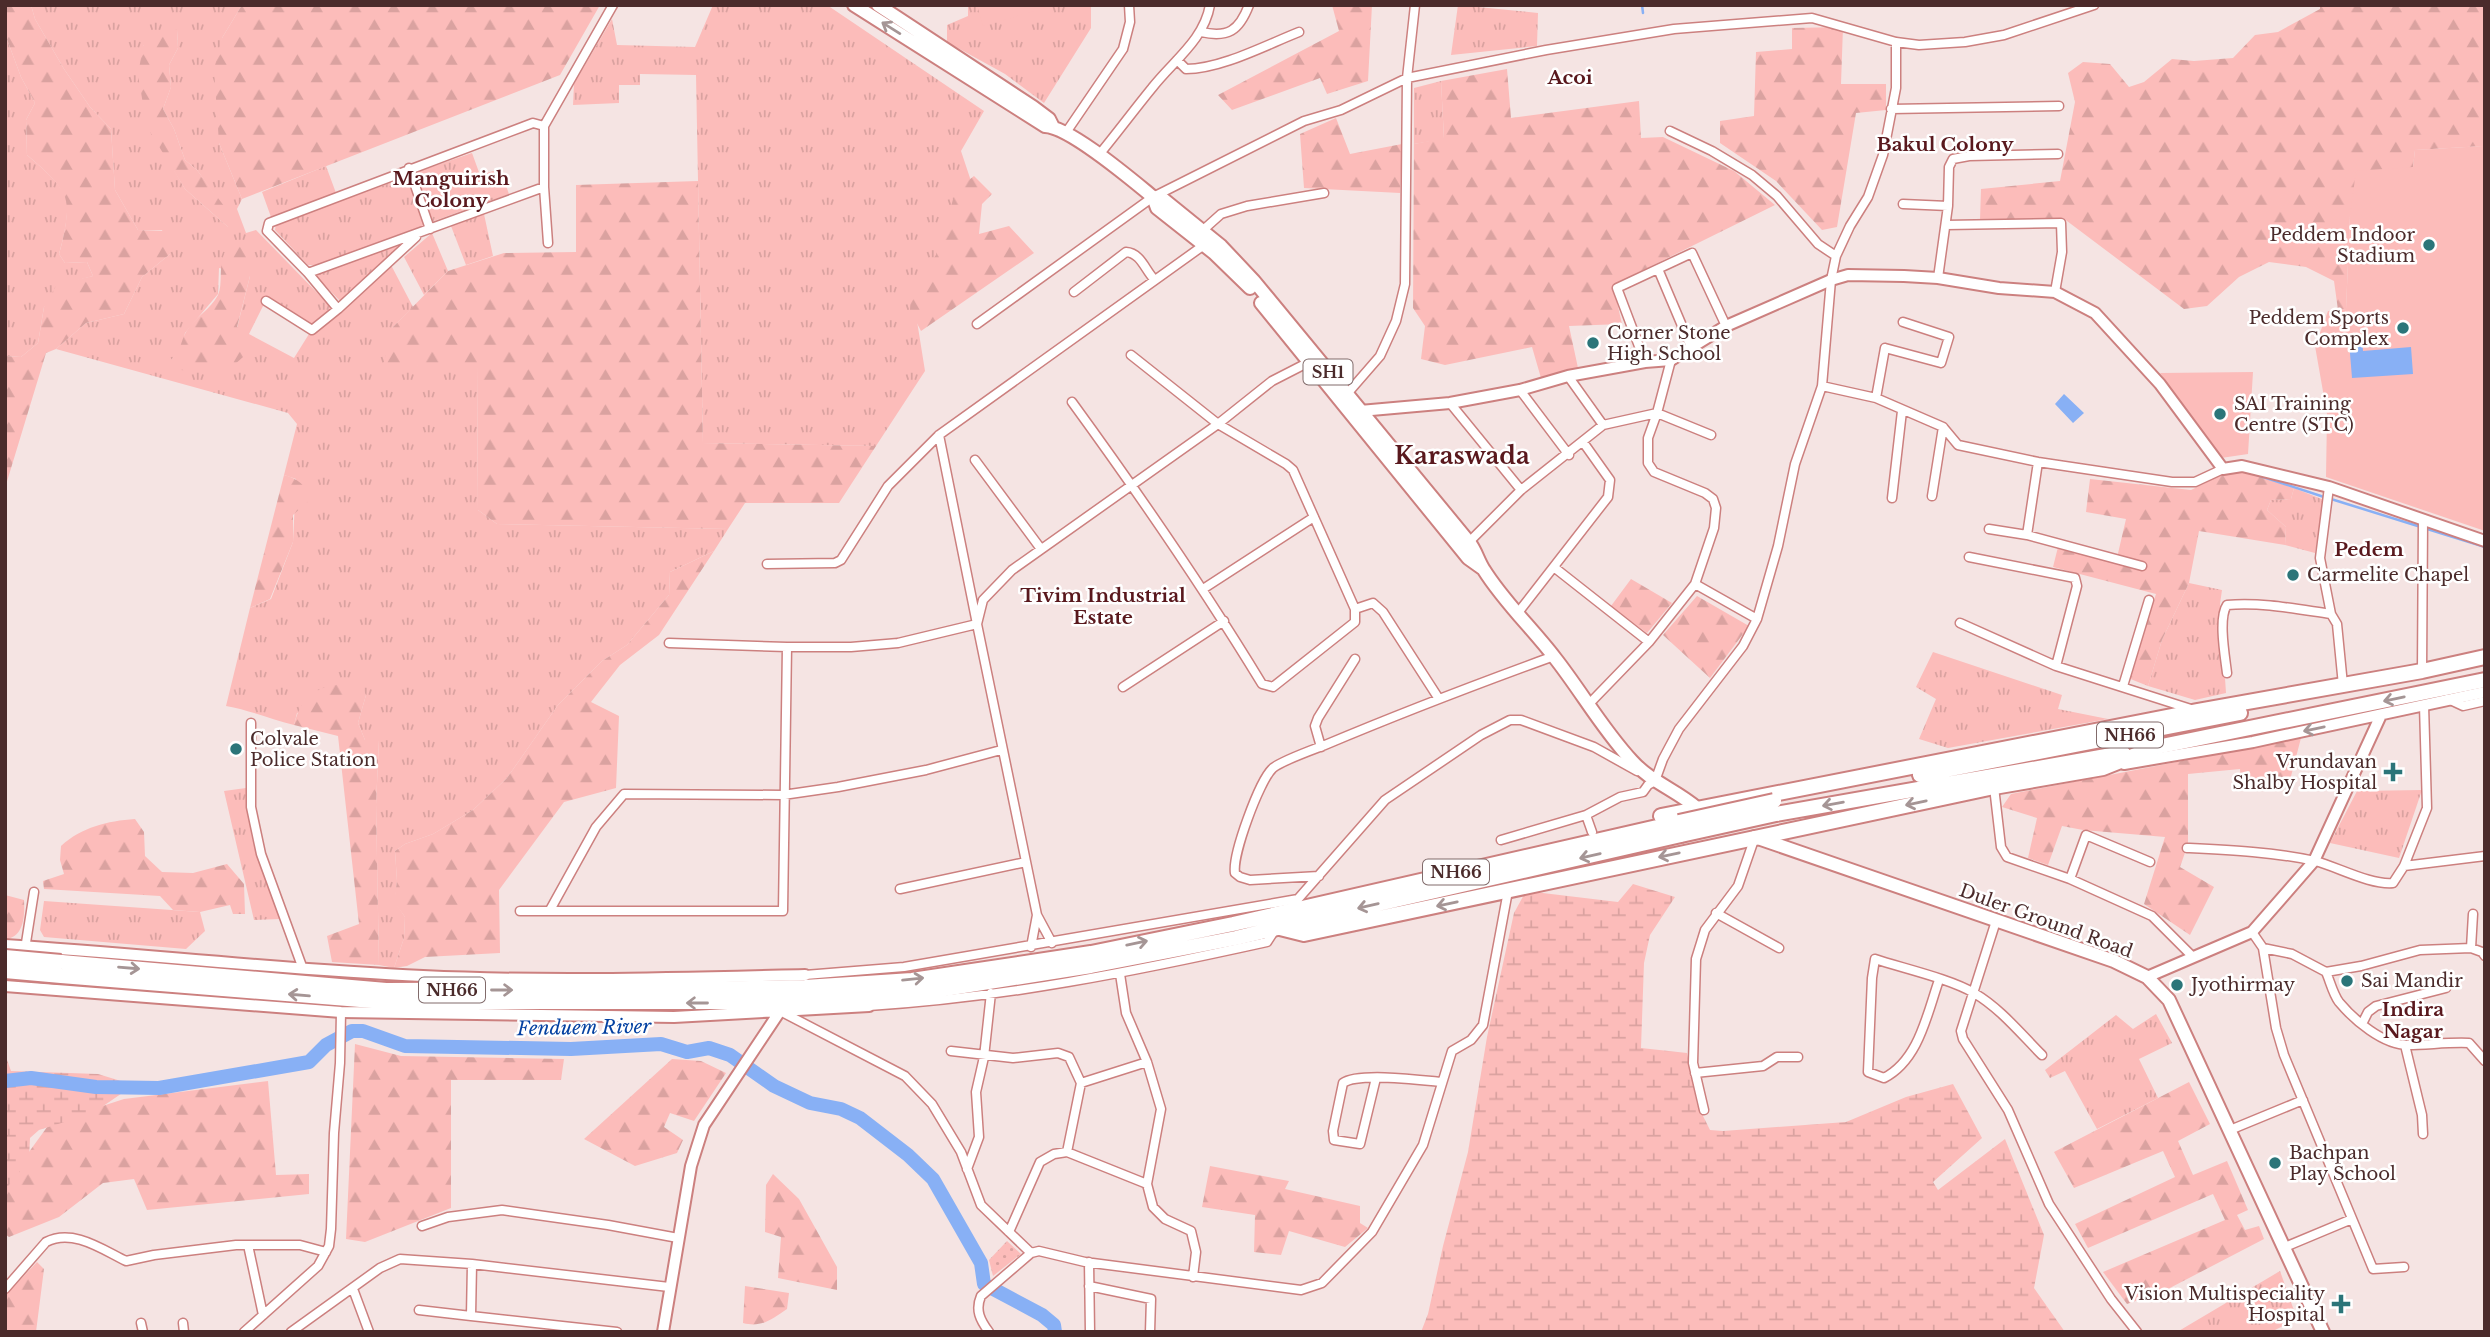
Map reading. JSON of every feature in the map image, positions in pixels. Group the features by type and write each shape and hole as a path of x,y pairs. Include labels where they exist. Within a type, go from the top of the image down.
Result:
{"highway":[{"path":"2153,748 2103,768 1994,786 1304,934 1272,921 1298,899 1697,808 2485,657"},
{"name":"NH66","path":"5,971 61,969 386,990 912,979 1091,953 1272,921 1775,808 2485,664"},
{"name":"NH66","path":"1775,808 2153,748 2485,680"},
{"path":"1747,798 1755,836"},
{"path":"1697,808 1704,848"},
{"name":"NH66","path":"5,957 61,969 385,1002 868,1001 1091,966 1236,938 1272,921"}],"main road":[{"name":"SH1","path":"854,5 1045,126 1059,130"},
{"name":"SH1","path":"877,5 1049,118 1059,130 1153,197 1163,199 1203,238 1221,246 1254,281 1312,360 1356,413 1469,542 1477,552 1482,568"},
{"name":"SH1","path":"1312,360 1347,394 1356,413 1468,558 1482,568 1554,656 1632,761 1655,782 1682,796 1697,808"},
{"name":"Duler Ground Road","path":"1755,836 2114,961 2147,977 2169,1000 2323,1332"}],"street":[{"path":"548,243 544,126 613,5"},
{"path":"1059,130 1123,49 1130,22 1129,5"},
{"path":"1098,156 1153,86 1201,32 1208,18 1210,5"},
{"path":"1201,32 1219,34 1232,31 1244,19 1249,5"},
{"path":"1347,394 1380,356 1396,321 1405,284 1408,78 1415,5"},
{"path":"977,324 1153,197 1304,121 1341,110 1408,78 1546,50 1674,29 1812,18 1896,42 1931,45 2004,35 2094,5"},
{"path":"1177,60 1186,69 1195,69 1299,32"},
{"path":"1501,840 1586,815 1620,797 1643,792 1648,785 1655,782 1679,729 1743,646 1757,620 1778,546 1795,464 1822,386 1831,280 1836,256 1868,197 1883,155 1896,88 1896,42"},
{"path":"1891,109 2059,106"},
{"path":"338,309 267,231 269,223 533,123 544,126"},
{"path":"1670,131 1712,151 1752,175 1777,195 1818,244 1836,256"},
{"path":"1938,278 1948,206 1948,167 1953,159 2058,153"},
{"path":"409,168 425,231"},
{"path":"308,273 544,187"},
{"path":"767,564 835,563 841,560 888,486 939,435 1154,279 1203,238 1221,214 1247,206 1324,193"},
{"path":"1903,204 1948,206"},
{"path":"1946,225 2061,223 2062,252 2055,292"},
{"path":"266,301 312,330 425,231"},
{"path":"1074,292 1126,252 1138,257 1154,279"},
{"path":"1645,362 1616,288 1692,253 1726,326"},
{"path":"1658,269 1691,347"},
{"path":"1356,413 1450,402 1520,390 1568,376 1671,360 1726,326 1848,275 1938,278 1999,288 2055,292 2095,313 2160,384 2223,469"},
{"path":"1875,398 1885,348 1941,363 1950,337 1903,322"},
{"path":"1072,402 1203,589 1262,684 1273,687 1355,622 1355,609 1293,470 1218,424 1131,355"},
{"path":"977,624 983,600 1012,570 1218,424 1272,381 1312,360"},
{"path":"1590,704 1649,642 1695,584 1714,528 1716,508 1713,499 1705,493 1654,472 1648,463 1648,438 1671,360"},
{"path":"1568,376 1603,425"},
{"path":"1822,386 1875,398 1943,427 1958,445 2038,462 2172,482 2195,482 2223,469 2242,466 2329,487 2485,541"},
{"path":"1520,390 1569,455"},
{"path":"1450,402 1521,491"},
{"path":"1892,498 1902,411"},
{"path":"1469,542 1521,491 1603,425 1657,412 1711,435"},
{"path":"1932,496 1943,427"},
{"path":"939,435 1001,750 1037,915 1052,943"},
{"path":"1517,614 1608,497 1610,480 1583,442"},
{"path":"975,460 1041,550"},
{"path":"2027,535 2038,462"},
{"path":"2329,487 2320,558 2331,614 2337,624 2343,685"},
{"path":"1203,589 1314,517"},
{"path":"2422,671 2423,519"},
{"path":"1989,529 2027,535 2141,566"},
{"path":"1969,557 2075,578 2077,586 2056,666"},
{"path":"1555,568 1649,642"},
{"path":"1695,584 1757,620"},
{"path":"2123,686 2149,600"},
{"path":"1355,609 1373,603 1383,612 1440,699"},
{"path":"2227,673 2222,618 2227,605 2286,607 2331,614"},
{"path":"1123,687 1224,621"},
{"path":"1960,622 2056,666 2197,711"},
{"path":"669,643 787,647 898,643 977,624"},
{"path":"520,911 783,911 787,647"},
{"path":"1318,876 1250,880 1236,873 1234,866 1241,837 1255,800 1272,768 1440,699 1554,656"},
{"path":"1321,747 1315,726 1318,718 1355,659"},
{"path":"2103,768 2253,742 2485,692"},
{"path":"2448,699 2463,706 2485,701"},
{"path":"2187,848 2230,850 2314,861 2388,884 2396,880 2427,808 2424,705"},
{"path":"2147,977 2252,932 2314,861 2381,715"},
{"path":"5,945 425,976 805,981 1031,947 1298,899 1385,800 1480,735 1510,720 1521,720 1594,747 1655,782"},
{"path":"251,723 251,807 261,854 303,969"},
{"path":"550,910 596,827 624,794 783,795 913,772 1001,750"},
{"path":"1994,786 2001,847 2007,857 2070,879 2152,916 2193,957"},
{"path":"1586,815 1592,832"},
{"path":"2070,879 2086,835 2150,862"},
{"path":"1704,1110 1693,1063 1696,959 1705,930 1738,886 1755,836"},
{"path":"2404,866 2485,856"},
{"path":"900,889 1026,862"},
{"path":"989,1332 981,1321 977,1305 981,1296 1031,1253 1039,1251 1089,1262 1301,1290 1322,1283 1372,1232 1423,1145 1452,1051 1471,1040 1482,1025 1508,891"},
{"path":"21,987 34,892"},
{"path":"1716,913 1779,948"},
{"path":"2472,948 2473,914"},
{"path":"1031,947 1037,915"},
{"path":"5,986 341,1018 674,1017 780,1011 868,1001 912,1003 1120,974 1267,942 1272,921"},
{"path":"1996,921 1961,1031 1963,1039 2008,1110 2054,1212 2111,1299 2137,1332"},
{"path":"2252,932 2263,948 2276,1028 2284,1055 2373,1269 2404,1267"},
{"path":"2263,948 2292,954 2326,972 2361,966 2420,950 2472,948 2483,952 2485,956"},
{"path":"1939,979 1917,1044 1897,1072 1884,1078 1868,1072 1875,959 1939,979 1973,992 2009,1021 2042,1055"},
{"path":"2326,972 2338,1000 2362,1024 2388,1040 2405,1045 2469,1042 2485,1061"},
{"path":"1120,974 1126,1013 1147,1062 1161,1109 1147,1184 1153,1207 1165,1219 1191,1231 1196,1252 1193,1277"},
{"path":"2362,1024 2368,1012 2376,1006 2446,988"},
{"path":"967,1169 979,1137 976,1092 984,1057 991,993"},
{"path":"663,1332 691,1166 704,1125 780,1011"},
{"path":"780,1011 905,1076 932,1104 961,1152 981,1205 1031,1253"},
{"path":"244,1332 318,1266 326,1252 331,1229 341,1018"},
{"path":"2405,1045 2422,1115 2423,1134"},
{"path":"951,1051 984,1057 1013,1058 1058,1053 1069,1057 1081,1083 1067,1153"},
{"path":"1695,1073 1763,1066 1777,1057 1798,1057"},
{"path":"1081,1083 1147,1062"},
{"path":"1376,1078 1360,1144 1334,1140 1333,1131 1343,1083 1348,1079 1376,1078 1401,1078 1441,1082"},
{"path":"2230,1130 2303,1100"},
{"path":"1009,1233 1040,1162 1054,1154 1067,1153 1147,1184"},
{"path":"422,1226 448,1217 502,1210 678,1238"},
{"path":"2285,1247 2352,1219"},
{"path":"5,1289 46,1241 52,1239 82,1239 126,1261 154,1255 248,1245 300,1245 326,1252"},
{"path":"248,1245 263,1315"},
{"path":"293,1331 380,1268 400,1259 472,1264 669,1287"},
{"path":"1089,1262 1090,1332"},
{"path":"471,1316 472,1264"},
{"path":"1089,1286 1151,1299 1150,1332"},
{"path":"353,1289 369,1332"},
{"path":"419,1310 617,1332"}],"green space":[{"path":"5,5 31,5 35,19 64,69 90,107 111,129 115,190 138,230 169,231 170,254 142,277 124,314 86,323 56,349 46,353 5,488 5,356 21,357 38,343 44,307 57,284 93,276 87,262 65,263 59,254 66,224 66,200 52,178 27,155 26,120 35,103 21,77 5,34"},
{"path":"31,5 242,5 222,38 219,143 242,199 237,209 246,233 256,230 332,308 310,325 267,298 249,334 294,358 309,334 321,329 391,265 413,307 392,328 418,366 477,365 478,510 497,524 728,529 714,551 670,572 669,595 627,645 602,661 558,705 507,778 473,810 433,834 405,844 395,851 395,902 405,917 404,938 394,968 379,965 376,804 379,741 365,740 358,723 366,695 297,713 294,725 226,706 250,608 271,599 293,542 296,479 284,475 297,424 288,413 56,349 86,323 124,314 142,277 170,254 162,230 138,230 115,190 111,129 90,107 35,19","holes":["177,30 178,48 169,65 171,87 163,109 174,129 185,160 197,170 222,205 228,227 185,189 174,170 143,46","219,268 250,276 237,328 171,360 181,351 185,333 218,294"]},
{"path":"242,5 600,5 560,75 242,199 219,143 214,69 222,38"},
{"path":"713,5 827,5 984,111 961,151 975,193 913,296 925,371 876,446 703,443 696,75 640,74 640,85 619,85 619,103 573,105 574,84 612,19 617,45 695,47"},
{"path":"968,5 1091,5 1091,28 1044,103 1005,74 947,42 947,25 968,16"},
{"path":"977,5 1044,5 1045,8 983,26"},
{"path":"1332,5 1372,5 1368,81 1327,94 1320,78 1232,110 1218,95 1339,31"},
{"path":"1458,5 1538,13 1537,46 1451,55"},
{"path":"2320,5 2485,5 2484,146 2415,150 2413,167 2350,216 2346,309 2338,310 2334,281 2306,267 2269,262 2239,277 2207,306 2184,309 2063,218 1980,220 1981,189 2060,181 2075,102 2068,73 2083,62 2110,64 2129,87 2144,82 2172,59 2194,61 2233,58 2255,35 2278,32 2320,9"},
{"path":"164,27 177,30 178,48 169,65 171,87 163,109 174,129 185,160 197,170 233,218 228,227 185,189 147,127 138,75 143,46"},
{"path":"1843,27 1841,84 1886,84 1886,110 1856,113 1837,227 1822,230 1776,181 1720,143 1720,121 1754,116 1756,52 1792,49 1792,28"},
{"path":"5,34 21,77 35,103 26,120 27,155 52,178 67,200 66,224 59,254 65,263 87,262 93,276 78,280 44,307 38,343 21,357 5,356"},
{"path":"1507,69 1511,118 1639,101 1641,138 1663,137 1734,171 1775,205 1613,285 1622,324 1569,326 1578,368 1541,378 1532,347 1445,365 1421,359 1425,326 1413,308 1414,144 1444,138 1441,81"},
{"path":"1441,81 1444,139 1414,144 1414,88"},
{"path":"1336,118 1350,154 1402,144 1400,193 1304,188 1300,134"},
{"name":"Peddem Sports Complex","path":"2485,140 2485,531 2326,477 2327,414 2315,346 2328,311 2346,309 2350,216 2356,171 2413,167 2415,150 2483,146"},
{"path":"472,153 480,175 500,169 509,194 431,222 414,173"},
{"path":"326,166 336,193 271,217 262,192"},
{"path":"974,176 992,194 982,204 979,234 1009,226 1034,253 921,331 910,310 911,291 936,255 956,190"},
{"path":"407,177 425,225 316,265 308,265 275,230 276,224"},
{"path":"698,181 703,443 876,446 839,503 745,503 728,529 497,524 478,510 477,366 384,363 392,328 448,271 504,253 576,252 576,185"},
{"path":"484,214 493,256 466,265 451,226"},
{"path":"432,233 448,271 424,295 404,257"},
{"path":"237,241 248,247 250,276 237,327 248,334 251,350 234,365 190,371 172,369 171,360 186,332 218,295 222,259 230,246"},
{"path":"404,242 340,301 314,274"},
{"name":"SAI Training Centre (STC)","path":"2253,372 2248,454 2221,458 2160,373"},
{"path":"2245,472 2294,488 2291,499 2271,500 2267,510 2286,527 2285,545 2199,531 2189,583 2162,640 2148,686 2128,678 2156,594 2053,567 2058,547 2116,562 2126,519 2086,512 2090,479 2191,490 2222,475"},
{"path":"284,475 301,483 311,499 293,515 293,542 270,599 250,608"},
{"path":"2294,488 2324,500 2315,553 2285,545 2286,527 2267,510 2271,500 2291,499"},
{"path":"714,551 659,635 620,665 591,702 619,716 616,788 564,802 499,890 500,953 425,957 407,966 394,968 404,938 405,917 394,902 397,881 395,851 405,844 433,834 473,810 507,778 558,705 602,661 627,645 669,595 670,572"},
{"path":"1631,579 1672,603 1647,633 1611,606"},
{"path":"2189,583 2222,590 2220,604 2226,693 2195,700 2148,686 2162,640"},
{"path":"1697,596 1749,626 1710,678 1663,635"},
{"path":"1933,652 2062,695 2058,709 2108,719 1948,748 1919,739 1936,699 1916,687"},
{"path":"360,683 366,695 358,723 365,740 379,740 376,804 379,965 332,962 327,936 359,924 338,736 294,725 303,703 318,690"},
{"path":"2301,738 2289,784 2241,781 2240,769 2188,774 2188,844 2180,867 2214,887 2190,935 2144,904 2165,837 2062,826 2048,865 2028,858 2037,818 2002,807 2011,794"},
{"path":"246,788 252,838 280,919 254,920 224,791"},
{"path":"2422,790 2399,858 2330,843 2357,791"},
{"path":"135,819 144,832 145,856 162,872 193,873 227,864 244,884 245,914 233,914 230,905 200,912 173,910 160,896 44,889 43,881 64,874 60,860 61,846 69,839 95,826"},
{"path":"1633,884 1675,897 1650,935 1644,963 1641,1048 1687,1053 1697,1104 1710,1130 1846,1122 1906,1097 1953,1084 1982,1138 1933,1182 1938,1190 2005,1139 2044,1235 2034,1288 2065,1332 1421,1332 1428,1314 1468,1152 1487,1037 1514,913 1526,891 1618,902"},
{"path":"5,895 24,900 24,906 20,930 11,938 5,939"},
{"path":"44,901 200,912 205,931 186,949 44,937 40,930"},
{"path":"2156,1014 2172,1043 2139,1059 2158,1098 2097,1129 2065,1071 2050,1078 2045,1070 2116,1015 2133,1029"},
{"path":"355,1044 401,1056 564,1059 561,1080 451,1080 451,1208 365,1242 346,1239"},
{"path":"5,1054 11,1071 98,1074 134,1085 93,1113 39,1130 30,1138 29,1160 5,1190"},
{"path":"672,1059 701,1061 726,1073 694,1121 670,1113 664,1127 683,1140 677,1153 635,1166 584,1139"},
{"path":"268,1081 276,1175 309,1174 309,1194 147,1210 134,1179 103,1183 59,1217 9,1237 5,1234 5,1185 50,1123 124,1099"},
{"path":"2189,1082 2210,1124 2178,1141 2193,1175 2227,1161 2248,1210 2237,1215 2245,1230 2259,1226 2264,1239 2166,1290 2127,1304 2103,1272 2225,1220 2213,1194 2088,1248 2075,1224 2175,1177 2163,1151 2074,1188 2054,1152"},
{"path":"1210,1166 1289,1181 1285,1189 1360,1206 1360,1223 1368,1228 1345,1247 1289,1231 1281,1255 1254,1252 1255,1215 1202,1207"},
{"path":"773,1174 799,1199 837,1267 837,1290 778,1278 781,1237 765,1232 766,1185"},
{"path":"1007,1241 1021,1254 993,1276 989,1260"},
{"path":"37,1262 44,1269 36,1332 5,1332 5,1296"},
{"path":"2280,1271 2297,1319 2271,1332 2177,1332"},
{"path":"745,1286 789,1293 787,1309 761,1323 743,1323"}],"water":[{"path":"2362,340 2363,351 2411,347 2413,374 2352,378 2349,341"},
{"path":"2064,394 2084,413 2073,423 2055,404"}],"waterway":[{"path":"1642,5 1643,13"},
{"path":"2257,475 2324,497"},
{"path":"2331,499 2485,547"},
{"name":"Fenduem River","path":"5,1081 31,1078 96,1087 159,1088 309,1062 326,1045 352,1031 363,1031 405,1046 571,1049 661,1044 687,1052 709,1048 730,1055 774,1086 810,1103 841,1109 860,1118 908,1155 933,1179 981,1263 984,1284 1042,1315 1054,1325 1055,1332"}],"place":[{"name":"Peddem Indoor Stadium","path":"2429,245"},
{"name":"Peddem Sports Complex","path":"2403,328"},
{"name":"Corner Stone High School","path":"1593,343"},
{"name":"SAI Training Centre (STC)","path":"2220,414"},
{"name":"Carmelite Chapel","path":"2293,575"},
{"name":"Colvale Police Station","path":"236,749"},
{"name":"Vrundavan Shalby Hospital","path":"2393,772"},
{"name":"Sai Mandir","path":"2347,981"},
{"name":"Jyothirmay","path":"2177,985"},
{"name":"Bachpan Play School","path":"2275,1163"},
{"name":"Vision Multispeciality Hospital","path":"2341,1304"}],"district":[{"name":"Acoi","path":"1570,77"},
{"name":"Bakul Colony","path":"1945,144"},
{"name":"Manguirish Colony","path":"451,189"},
{"name":"Karaswada","path":"1462,456"},
{"name":"Pedem","path":"2369,549"},
{"name":"Tivim Industrial Estate","path":"1103,606"},
{"name":"Indira Nagar","path":"2413,1020"}]}
